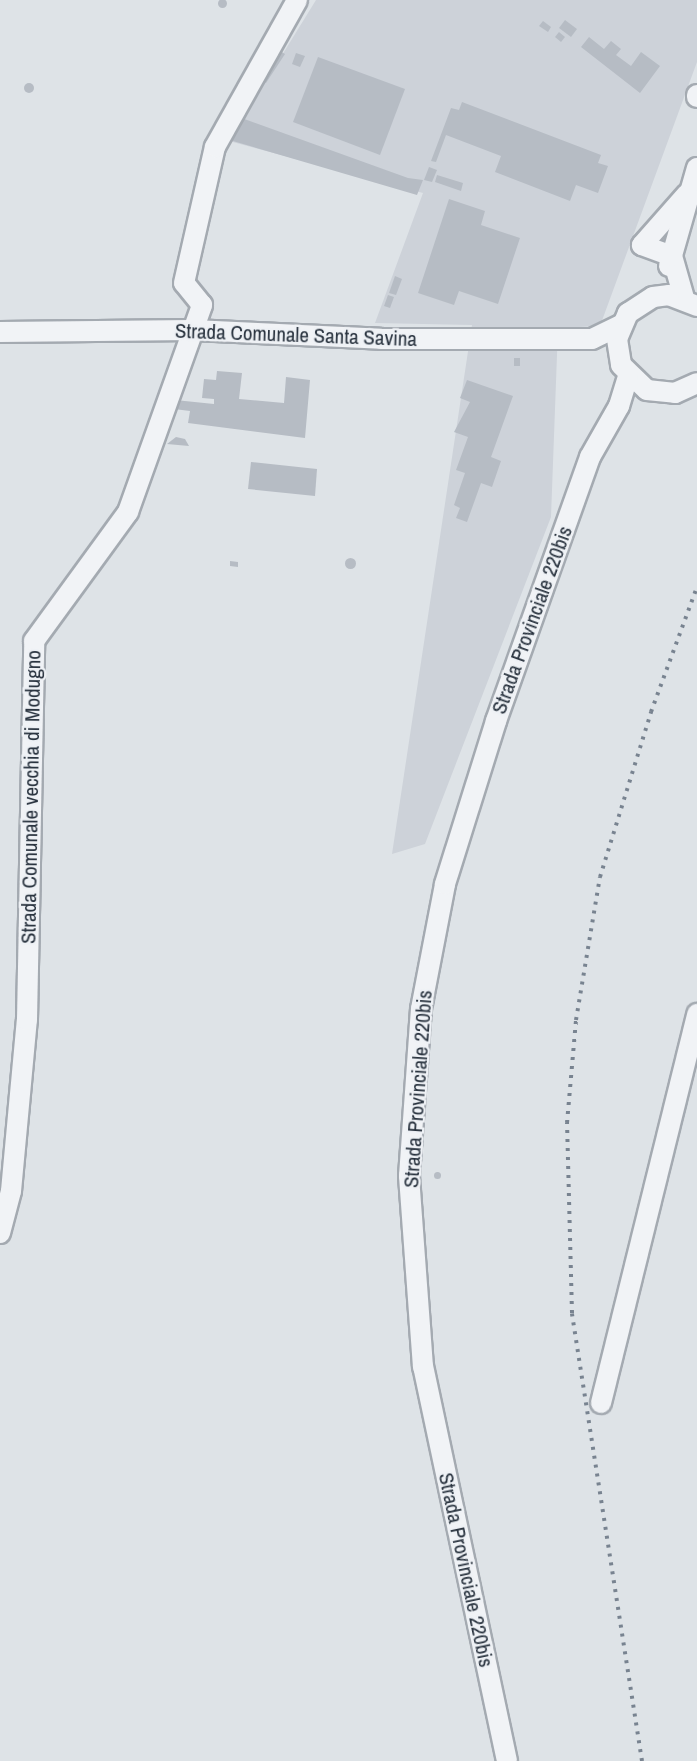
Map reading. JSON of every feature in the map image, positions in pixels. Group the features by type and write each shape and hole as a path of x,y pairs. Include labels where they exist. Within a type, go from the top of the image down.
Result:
{"street":[{"name":"Strada Comunale vecchia di Modugno","path":"0,1233 11,1191 27,1020 34,641 128,512 202,305 184,283 215,147 297,0"},
{"path":"697,168 674,235 672,256 653,297 634,308 621,325 617,352 628,376 647,390 675,393 697,383"},
{"path":"653,297 690,302 672,256 642,245 687,194"},
{"path":"648,236 674,235"},
{"name":"Strada Comunale Santa Savina","path":"0,332 193,330 381,339 592,339 621,325"},
{"name":"Strada Comunale Santa Savina","path":"592,339 617,352"},
{"name":"Strada Provinciale 220bis","path":"507,1761 423,1367 409,1176 421,1009 445,884 496,721 590,457 619,406 628,376"},
{"path":"619,406 647,390"},
{"path":"601,1403 697,1014"}],"shaded area":[{"path":"316,0 697,0 697,62 600,326 558,328 551,517 425,844 392,854 472,325 375,323 423,193 229,141"}],"building":[{"path":"222,-1 226,3 222,7 218,3"},
{"path":"565,20 577,29 571,37 559,28"},
{"path":"543,21 551,27 548,32 539,26"},
{"path":"559,32 565,37 561,42 555,37"},
{"path":"589,37 604,49 611,41 621,49 616,55 631,66 641,52 660,66 640,93 581,47"},
{"path":"275,48 285,54 266,83 257,77"},
{"path":"296,53 305,56 300,67 292,64"},
{"path":"318,57 405,89 380,155 293,122"},
{"path":"29,83 33,84 33,92 29,93 25,92 24,88 25,84"},
{"path":"462,102 601,155 598,163 608,166 598,193 576,185 570,201 495,172 501,156 446,135 436,162 431,161 451,108 459,110"},
{"path":"236,116 408,178 423,180 417,195 226,139"},
{"path":"429,167 437,170 432,182 424,180"},
{"path":"437,175 463,183 461,191 435,182"},
{"path":"449,199 485,211 481,225 520,238 498,304 459,291 454,305 418,293"},
{"path":"395,276 402,279 396,295 389,293"},
{"path":"388,295 394,297 390,308 384,306"},
{"path":"514,358 520,358 520,366 514,366"},
{"path":"217,371 242,373 239,399 284,403 286,377 310,380 305,438 188,423 190,411 174,409 175,400 214,404 214,399 202,398 204,379 216,380"},
{"path":"467,380 513,396 491,457 501,461 492,487 481,483 467,522 456,518 460,508 454,505 465,473 456,470 468,437 454,432 470,402 460,398"},
{"path":"176,437 185,439 189,446 167,444"},
{"path":"251,462 317,469 315,496 248,489"},
{"path":"350,557 356,563 350,569 344,563"},
{"path":"230,561 238,562 238,567 230,566"},
{"path":"437,1171 441,1175 437,1179 433,1175"}],"railway":[{"path":"642,1761 572,1313 567,1123 576,1020 600,877 651,712 697,587"}]}
